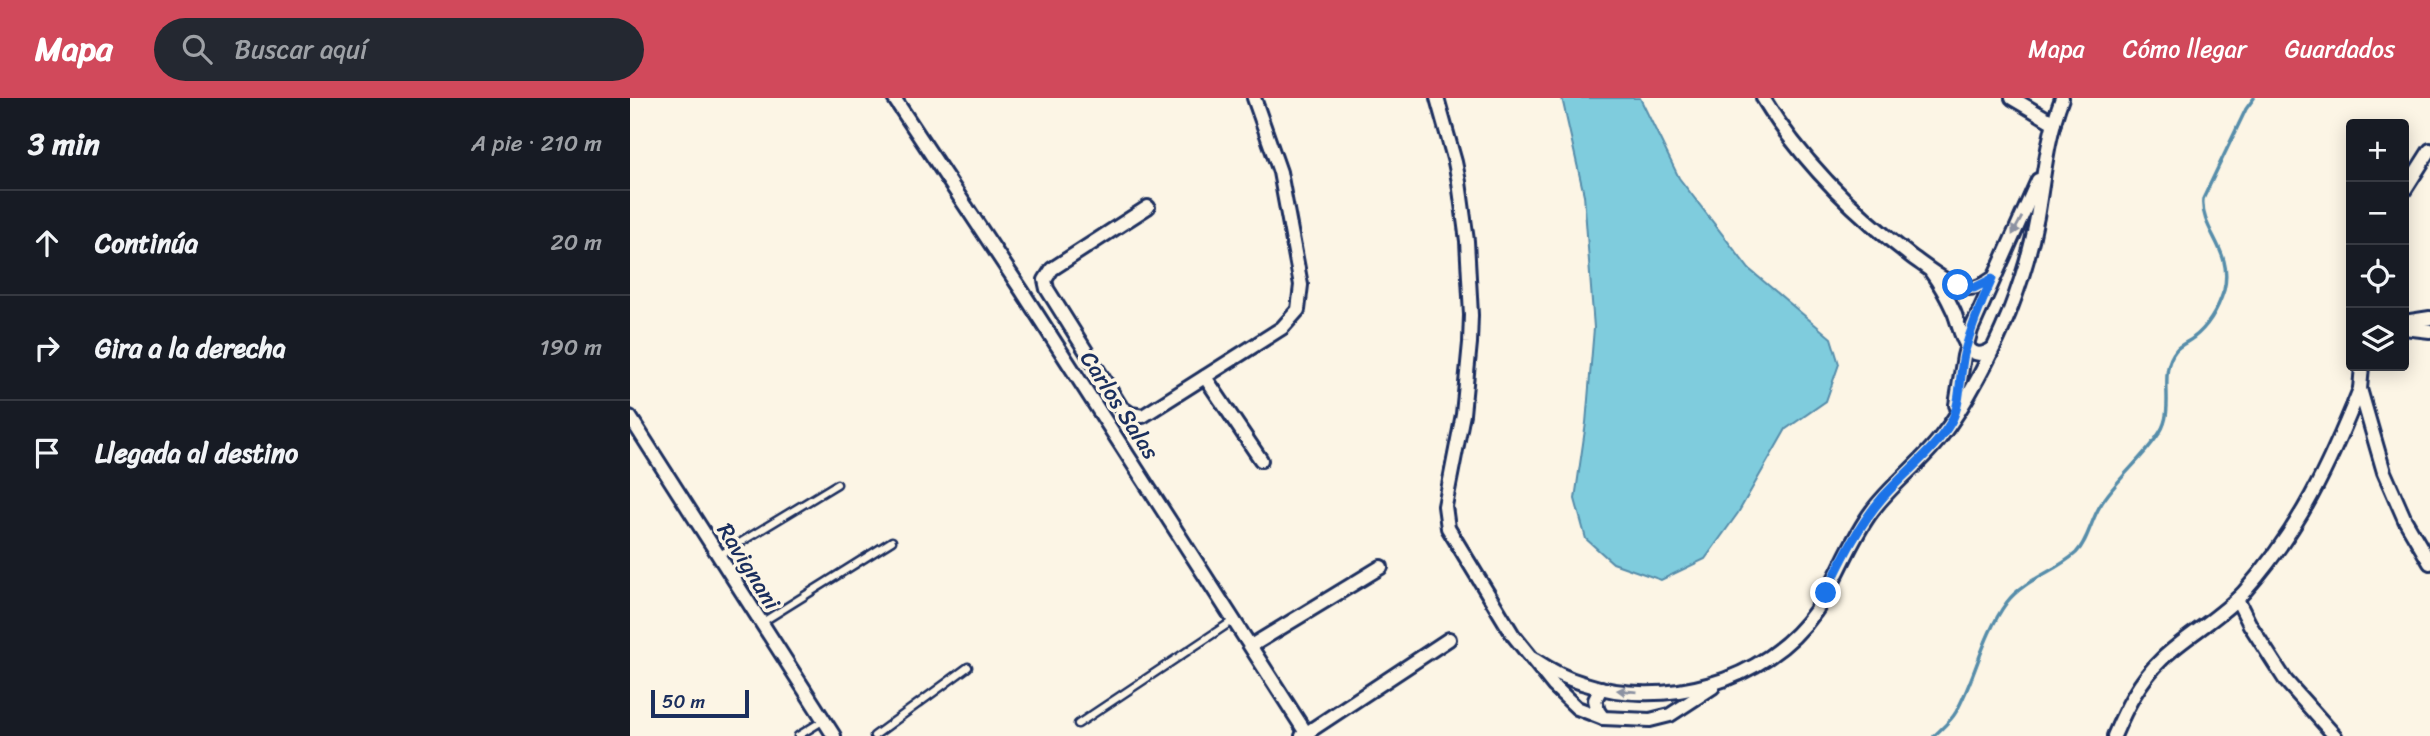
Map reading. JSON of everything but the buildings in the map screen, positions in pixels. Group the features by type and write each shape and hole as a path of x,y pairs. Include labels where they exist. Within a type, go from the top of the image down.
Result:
{"street":[{"name":"Carlos Salas","path":"894,98 1022,291 1306,735"},
{"path":"1148,207 1052,269 1045,280 1047,289 1121,407 1130,414 1143,416 1282,328 1298,310 1301,285 1280,172 1254,98"},
{"path":"1437,98 1459,182 1467,241 1471,316 1463,414 1446,492 1446,518 1452,537 1513,635 1562,695 1577,708 1603,718 1650,720 1670,715 1719,683 1773,654 1802,629 1826,593 1864,522 1884,496 1933,446 1953,419 1992,349 2024,272 2037,217 2044,163 2062,98"},
{"path":"1763,98 1813,166 1850,206 1930,270 1967,288 1982,286 1992,279"},
{"path":"2012,98 2054,124"},
{"path":"2409,183 2430,150"},
{"path":"1953,419 1966,345 1978,311 2044,163"},
{"path":"1999,264 2012,261 2020,265 2024,272"},
{"path":"1930,270 1954,312 1966,345 1971,351 1980,354 1992,349"},
{"path":"2409,324 2430,318"},
{"path":"2409,326 2430,331"},
{"path":"2114,736 2134,694 2154,668 2237,599 2272,558 2305,510 2360,389 2362,371"},
{"path":"1205,377 1261,460"},
{"path":"2360,389 2394,498 2430,563"},
{"name":"Ravignani","path":"630,417 834,736"},
{"path":"1251,646 1381,567"},
{"path":"2237,599 2250,625 2286,681 2334,736"},
{"path":"1306,735 1449,639"},
{"path":"1535,660 1557,674 1601,688 1652,693 1719,683"},
{"path":"1601,688 1595,700 1603,718"},
{"path":"1650,720 1660,707 1660,701 1652,693"}],"lane":[{"path":"718,556 837,484"},
{"path":"761,623 892,541"},
{"path":"1078,724 1234,621"},
{"path":"874,736 968,667"},
{"path":"798,736 824,720"}],"water":[{"path":"1562,98 1640,98 1679,178 1749,269 1831,338 1839,364 1826,401 1786,429 1738,513 1705,559 1661,580 1613,563 1586,539 1575,499 1586,423 1594,328 1584,195"}],"waterway":[{"path":"1934,736 1956,712 1991,629 2007,602 2022,587 2076,553 2084,543 2107,496 2160,432 2167,412 2167,379 2171,359 2178,348 2208,323 2224,290 2225,263 2206,221 2203,199 2246,109 2254,98"}],"route":[{"path":"1826,593 1864,522 1884,496 1940,438 1953,419 1966,345 1992,279 1974,288 1958,285"}]}
